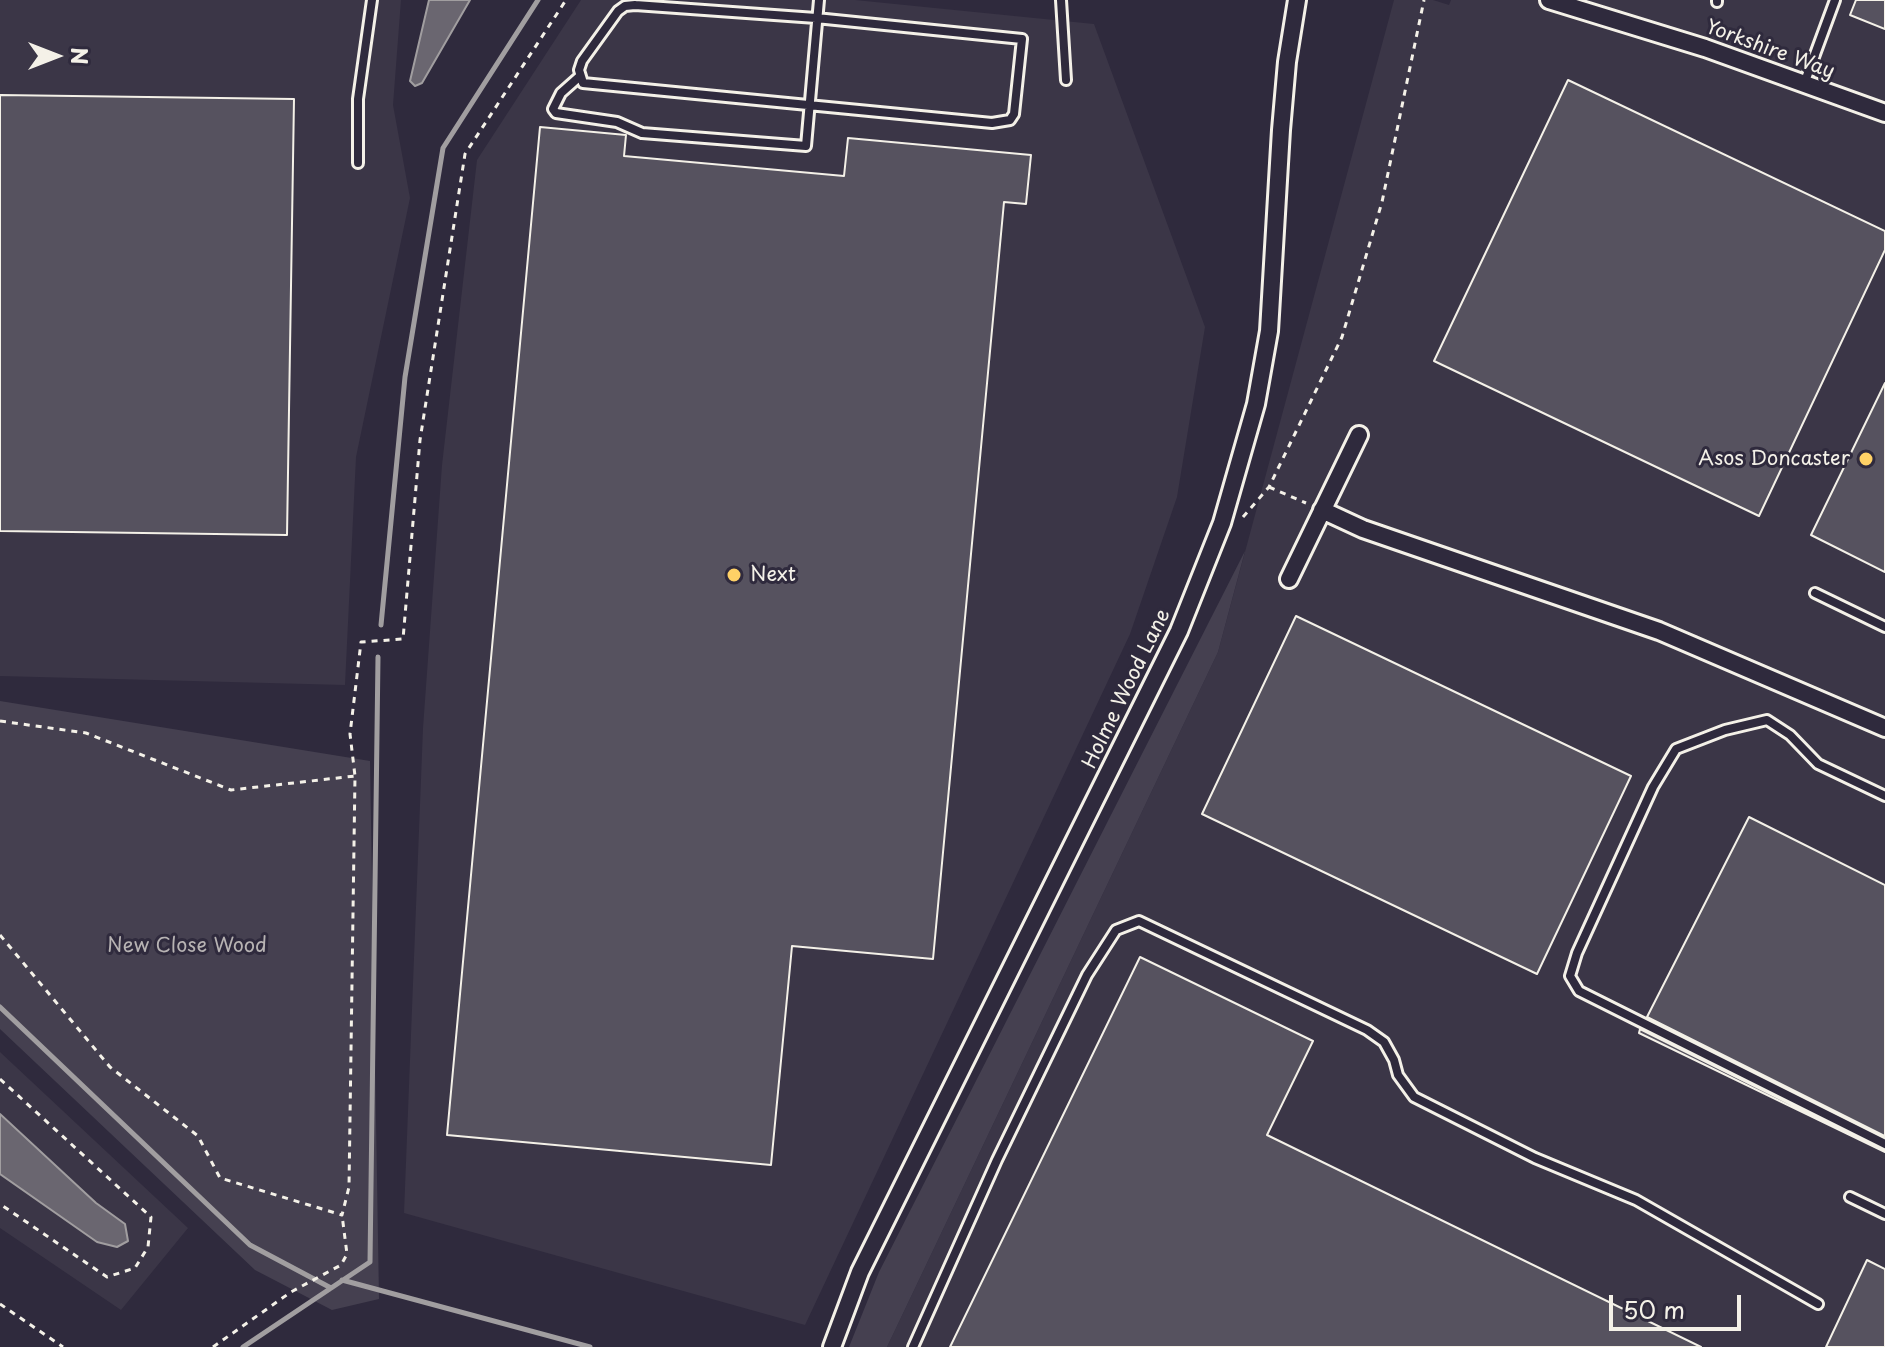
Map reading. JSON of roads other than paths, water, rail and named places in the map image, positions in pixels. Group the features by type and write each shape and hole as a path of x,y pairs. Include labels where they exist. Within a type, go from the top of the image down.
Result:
{"street":[{"name":"Holme Wood Lane","path":"832,1347 860,1272 1179,631 1222,523 1256,404 1269,331 1281,130 1297,0"},
{"name":"Yorkshire Way","path":"1549,0 1705,48 1885,113"},
{"path":"1289,579 1359,435"},
{"path":"1322,510 1363,529 1659,631 1885,728"}],"lane":[{"path":"358,163 358,99 372,0"},
{"path":"579,77 583,83 809,105 1003,122 1014,114 1022,39 816,18 625,6 618,11 582,61 579,77 561,93 553,112 617,122 642,133 806,146 809,105 816,18 819,0"},
{"path":"1061,0 1066,80"},
{"path":"1804,84 1835,0"},
{"path":"1815,593 1885,627"},
{"path":"1885,796 1818,764 1790,735 1767,720 1725,730 1676,749 1653,787 1577,953 1570,976 1579,991 1885,1144"},
{"path":"913,1347 997,1160 1087,975 1116,930 1139,921 1367,1030 1384,1042 1398,1075 1414,1097 1535,1158 1636,1200 1818,1304"},
{"path":"1850,1197 1885,1214"}],"waterway":[{"path":"381,625 405,377 443,148 538,0"},
{"path":"243,1347 370,1262 378,657"},
{"path":"0,1007 250,1245 331,1288"},
{"path":"342,1280 590,1347"}],"place":[{"name":"Asos Doncaster","path":"1866,459"},
{"name":"Next","path":"734,575"}],"park label":[{"name":"New Close Wood","path":"187,946"}]}
